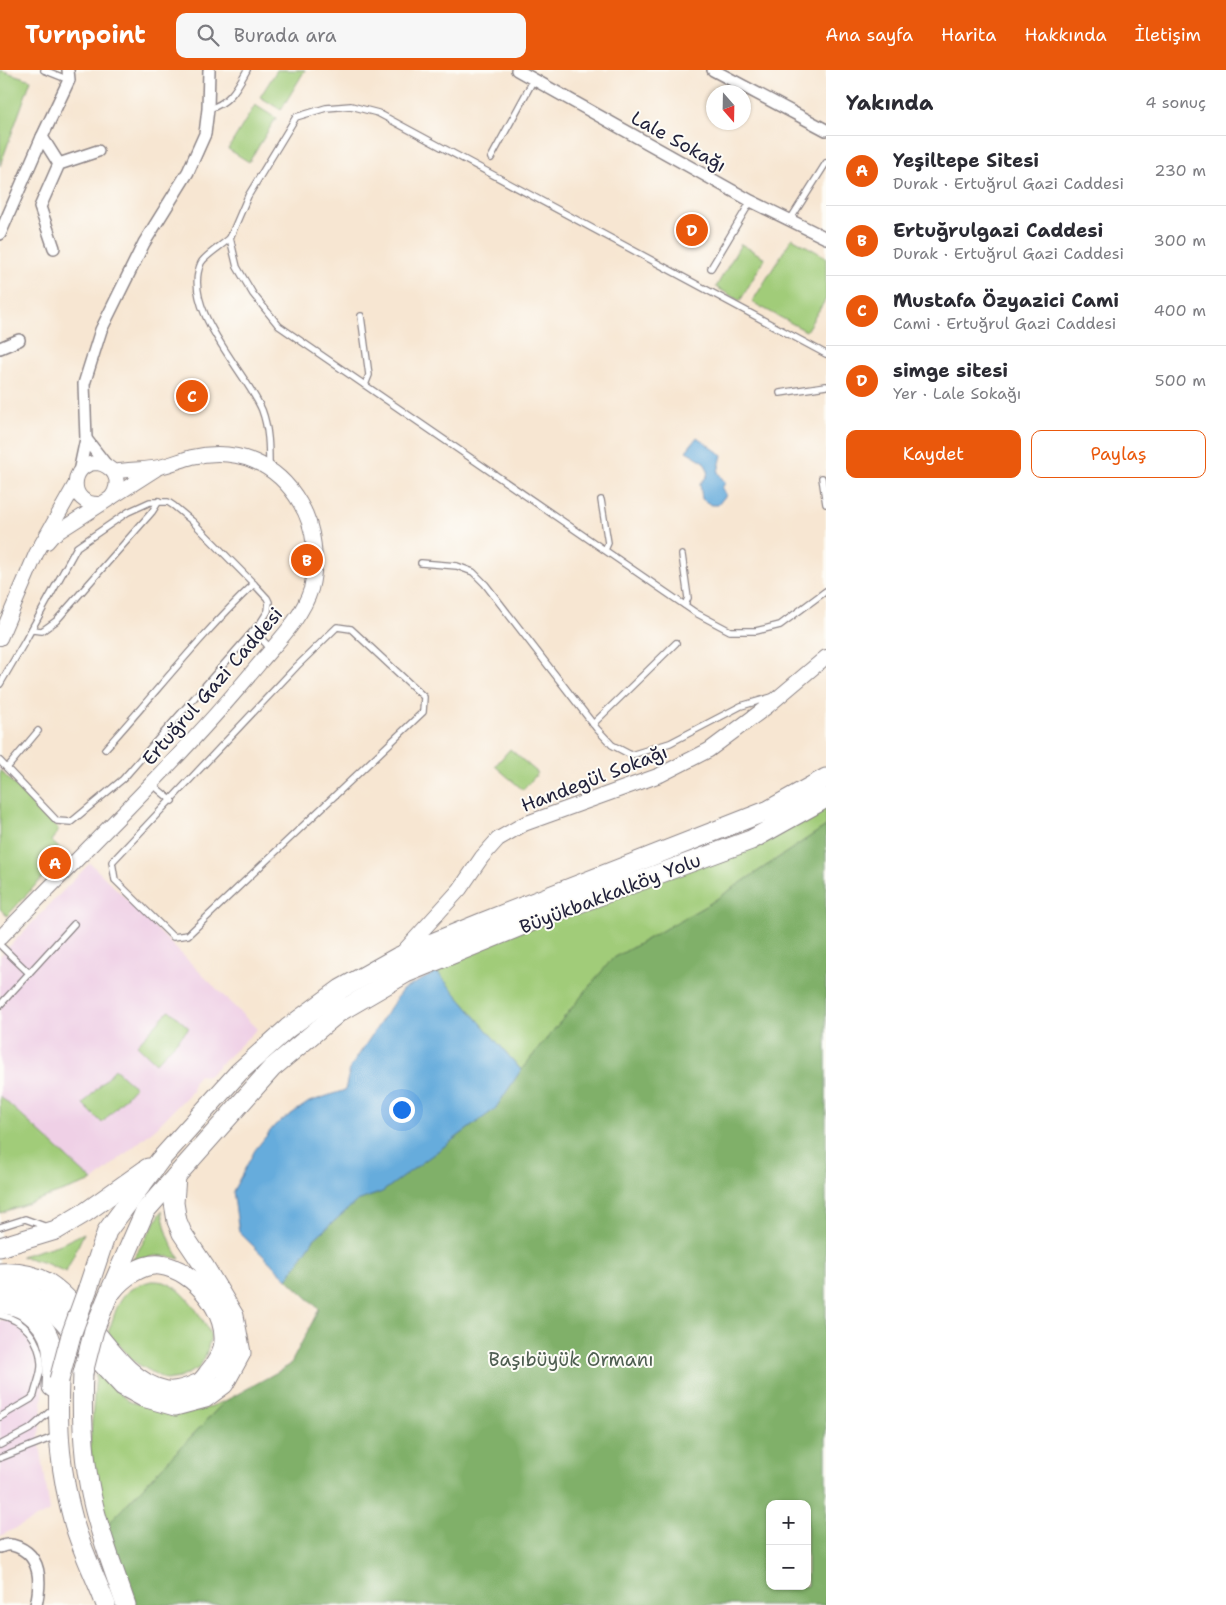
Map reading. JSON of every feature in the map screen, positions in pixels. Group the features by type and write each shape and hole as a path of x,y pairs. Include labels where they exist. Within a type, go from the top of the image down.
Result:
{"highway":[{"name":"Büyükbakkalköy Yolu","path":"160,1160 239,1072 288,1028 341,989 398,958 481,923 770,810 826,778"},
{"name":"Büyükbakkalköy Yolu","path":"108,1296 145,1212 272,1068 339,1012 406,972 555,912 751,840 826,798"},
{"path":"391,981 398,958"},
{"path":"0,1247 56,1230 86,1212 160,1160"},
{"path":"57,1422 59,1380 71,1335 107,1231 160,1160"},
{"path":"0,1288 17,1288 46,1303 123,1386 142,1397 175,1406 205,1398 224,1384 241,1353 234,1316 182,1233 177,1220 174,1203 176,1176"},
{"path":"0,1273 17,1272 46,1282 68,1299 119,1360 147,1385 169,1391 185,1389 200,1383 218,1362 223,1346 223,1329 216,1308 208,1294 189,1276 176,1269 159,1264 147,1266 121,1280 108,1296 94,1330 83,1373 82,1412 86,1462 94,1507 126,1605"},
{"path":"0,1304 18,1307 38,1319 47,1330 54,1363 52,1396 66,1487 75,1525 106,1605"}],"street":[{"path":"86,439 110,469 117,486 105,501 86,502 81,498 77,478 86,439 84,384 102,330 144,243 188,172 205,134 209,70"},
{"name":"Lale Sokağı","path":"517,70 751,201 826,238"},
{"path":"713,70 826,130"},
{"path":"0,234 68,75"},
{"path":"42,137 59,164"},
{"path":"54,248 40,207 59,164 98,151"},
{"path":"0,348 19,340"},
{"name":"Ertuğrul Gazi Caddesi","path":"0,938 152,784 238,690 294,622 311,589 314,569 312,534 304,509 292,489 269,467 231,454 193,457 158,468 53,535 36,554"},
{"path":"0,638 36,554 77,478 89,464 95,463 110,469"},
{"name":"Ertuğrul Gazi Caddesi","path":"110,469 158,468"},
{"name":"Handegül Sokağı","path":"398,958 460,889 482,857 498,839 524,824 660,775 709,750 826,657"},
{"path":"3,1546 25,1550 37,1566 40,1582 36,1605"}],"lane":[{"path":"44,70 68,75"},
{"path":"208,109 229,99 247,70"},
{"path":"491,158 534,79"},
{"path":"269,467 269,437 262,411 244,378 221,345 201,306 198,281 202,262 230,238 248,196 296,117 326,108 351,106 378,113 826,354"},
{"path":"790,220 826,163"},
{"path":"711,268 751,201"},
{"path":"230,238 237,267 253,294 279,326 685,605 730,631 756,631 780,625 826,591"},
{"path":"361,316 369,375 365,385"},
{"path":"780,393 826,386"},
{"path":"822,478 826,504"},
{"path":"601,500 608,543 605,550"},
{"path":"32,630 42,631 56,621 159,501"},
{"path":"0,684 77,547 128,512 150,502 168,502 192,521 267,598 269,607 265,617 254,630 123,779 71,822 57,821 0,761"},
{"path":"682,555 688,598 685,605"},
{"path":"421,563 457,566 473,572 485,584 593,724 612,745 631,755 670,743 741,706 783,693"},
{"path":"105,749 151,699 223,613 254,584"},
{"path":"337,627 351,629 424,698 423,712 188,935 173,937 114,880 112,862 172,801 297,666 337,627"},
{"path":"254,630 271,649"},
{"path":"593,724 676,643"},
{"path":"7,768 38,731"},
{"path":"152,784 172,801"},
{"path":"0,1005 74,924"},
{"path":"0,945 29,973"},
{"path":"0,1227 25,1219 56,1230"},
{"path":"0,1316 17,1320 24,1326 36,1344 42,1365 34,1395 31,1399 0,1417"},
{"path":"0,1445 30,1429 57,1422"},
{"path":"0,1458 57,1422"}],"shaded area":[{"path":"90,863 257,1029 208,1076 199,1075 193,1082 192,1091 157,1127 93,1181 0,1096 0,956"},
{"path":"0,1320 7,1320 22,1326 34,1335 42,1349 46,1363 39,1438 50,1511 0,1536"}],"green space":[{"path":"0,70 31,80 0,166"},
{"path":"277,70 305,70 281,110 260,97"},
{"path":"255,105 276,118 249,162 228,149"},
{"path":"792,238 826,257 826,299 806,331 752,302"},
{"path":"741,244 765,258 740,301 716,287"},
{"path":"510,749 538,773 523,790 495,766"},
{"path":"0,770 59,830 51,841 65,853 7,916 0,909"},
{"path":"826,802 826,826 709,904 612,959 521,1070 437,972 444,963"},
{"name":"Başıbüyük Ormanı","path":"826,826 826,1605 125,1605 103,1529 225,1401 290,1365 319,1309 287,1279 314,1239 357,1201 382,1192 495,1109 521,1070 612,959 709,904"},
{"path":"169,1010 189,1028 156,1063 137,1045"},
{"path":"115,1069 135,1087 102,1123 83,1104"},
{"path":"0,1096 93,1181 0,1213"},
{"path":"162,1211 168,1236 180,1259 154,1256 129,1266"},
{"path":"84,1233 66,1272 21,1256 61,1244"},
{"path":"151,1281 171,1285 185,1296 198,1312 211,1336 206,1355 199,1368 179,1378 166,1380 136,1363 108,1333 121,1299 132,1289"},
{"path":"96,1373 128,1401 164,1412 199,1411 225,1401 103,1529 90,1445"}],"water":[{"path":"697,437 722,455 718,472 725,483 722,488 726,495 718,505 711,505 702,499 700,484 707,476 708,470 703,461 686,451"},
{"path":"437,972 521,1070 495,1109 382,1192 357,1201 314,1239 287,1279 239,1232 233,1191 255,1150 275,1125 309,1102 345,1090 350,1068 402,990"}],"place":[{"name":"simge sitesi","path":"692,230"},
{"name":"Mustafa Özyazici Cami","path":"192,396"},
{"name":"Ertuğrulgazi Caddesi","path":"307,560"},
{"name":"Yeşiltepe Sitesi","path":"55,863"}]}
